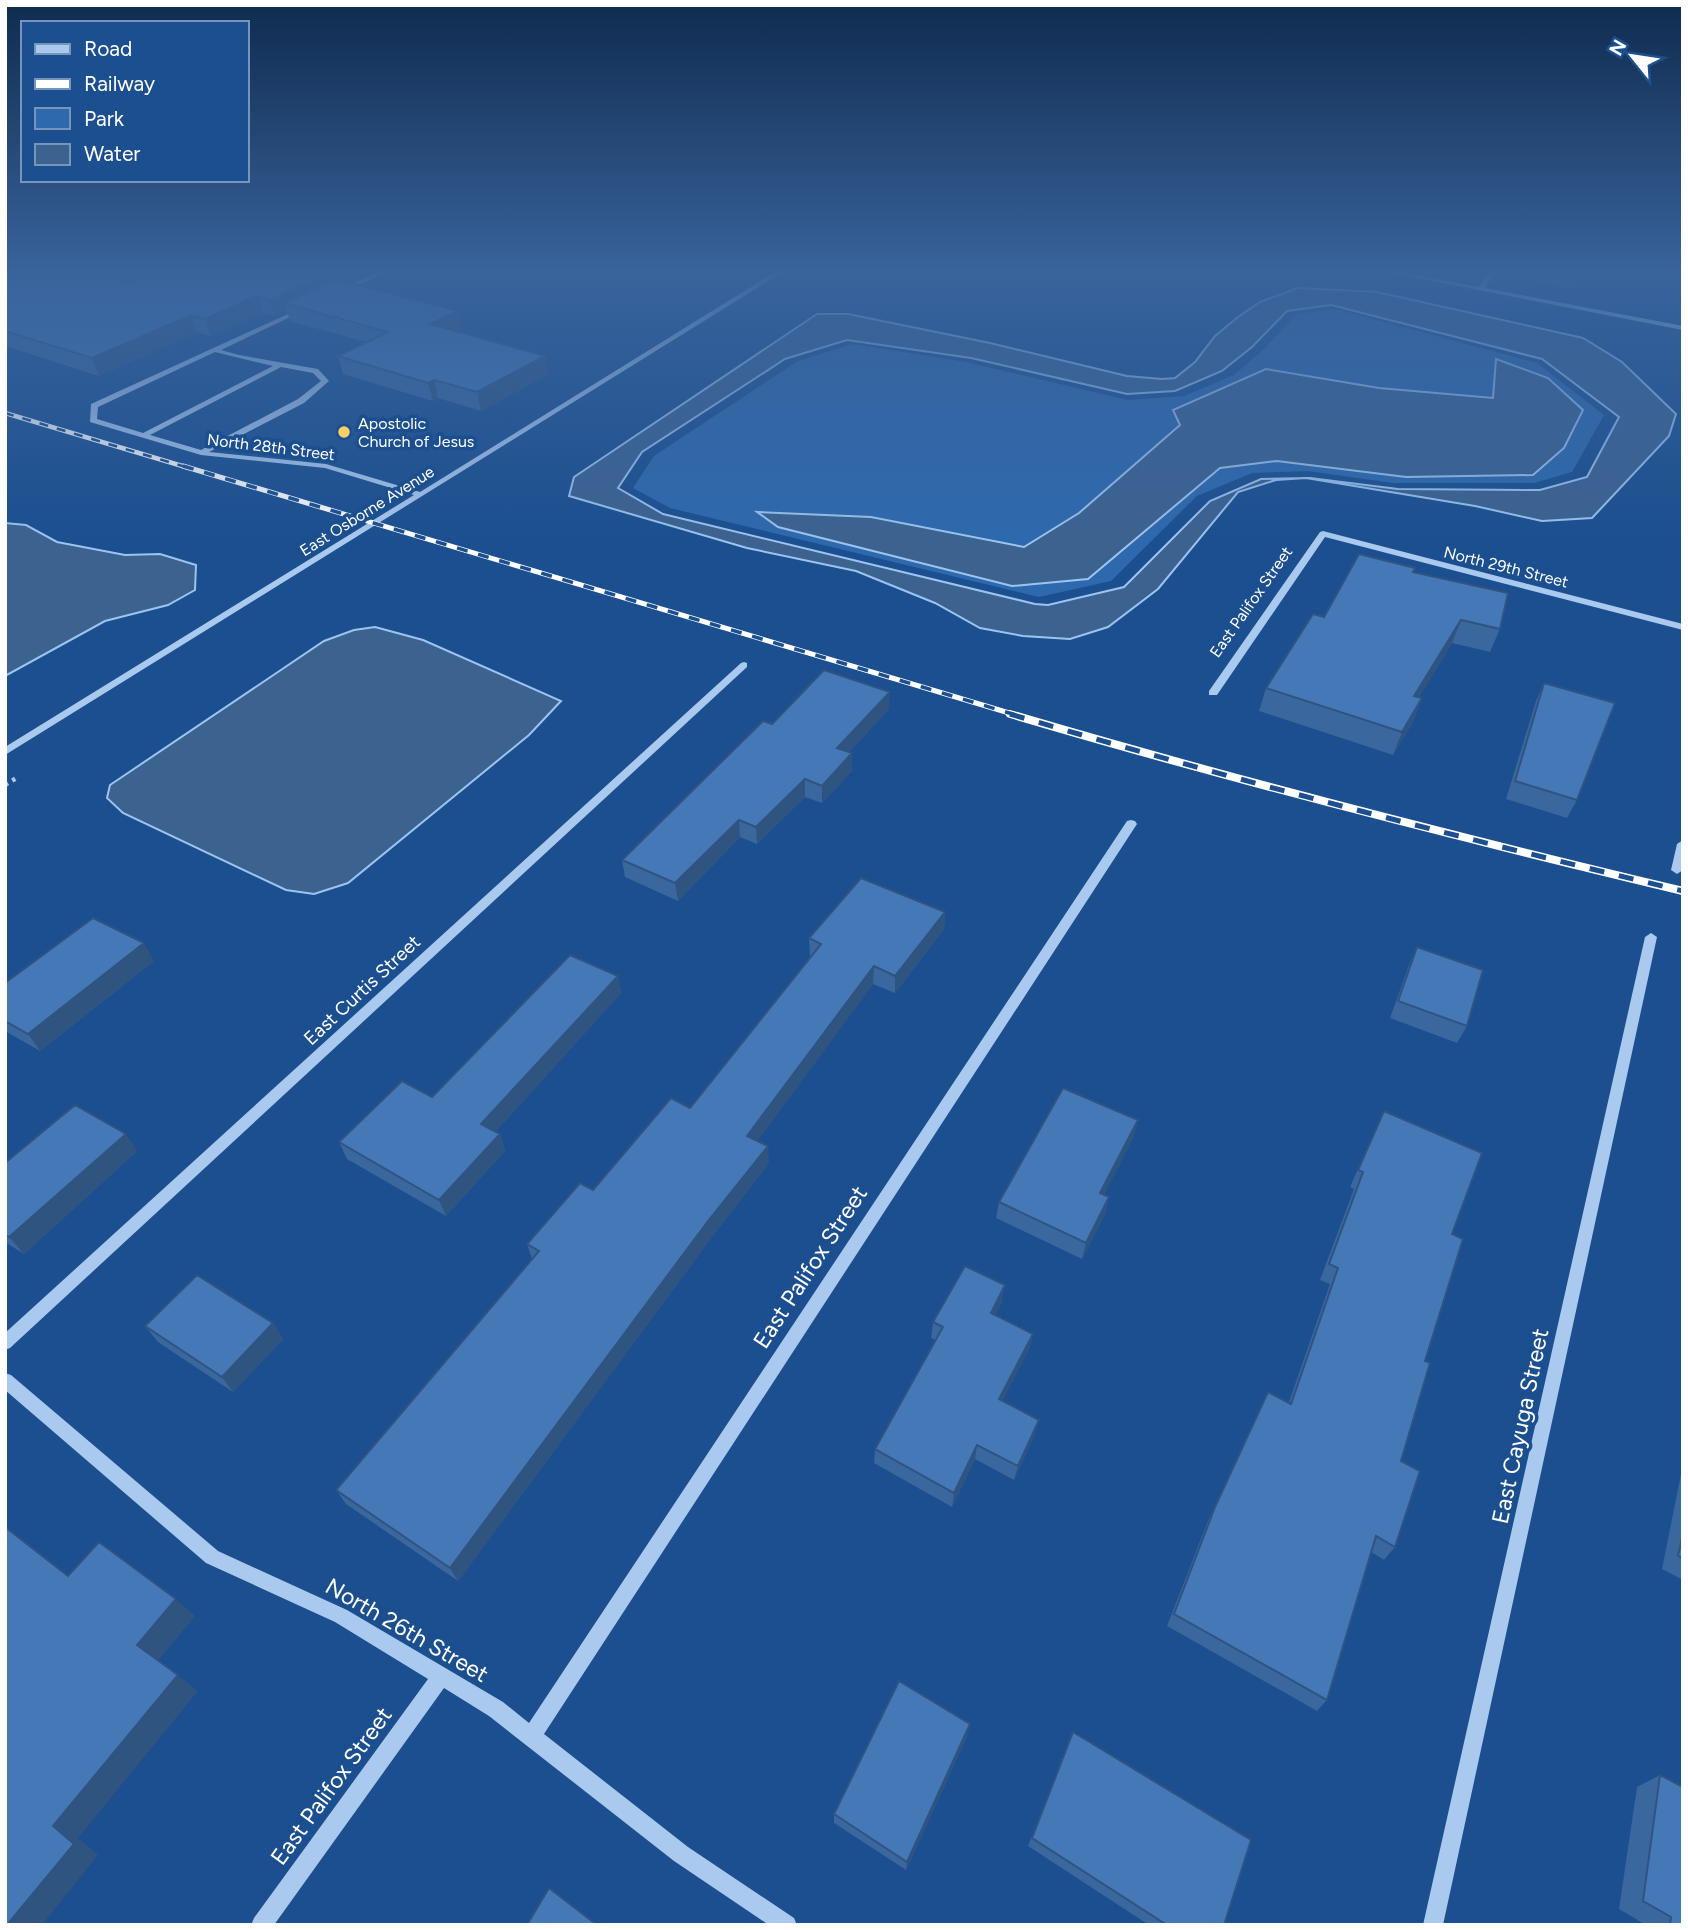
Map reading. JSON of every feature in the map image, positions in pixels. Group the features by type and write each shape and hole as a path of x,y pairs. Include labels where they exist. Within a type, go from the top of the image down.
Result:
{"street":[{"path":"94,406 188,362"},
{"path":"201,453 301,401 325,381 315,371 267,362"},
{"name":"East Osborne Avenue","path":"5,752 633,362"},
{"path":"144,435 280,365"},
{"name":"North 28th Street","path":"94,406 93,420 201,453 327,466 419,494"},
{"name":"North 29th Street","path":"1323,534 1683,626"},
{"name":"East Palifox Street","path":"1213,693 1323,534"},
{"name":"East Curtis Street","path":"5,1343 744,665"},
{"name":"East Palifox Street","path":"530,1737 1131,824"},
{"path":"1677,870 1683,844"},
{"name":"East Cayuga Street","path":"1433,1925 1651,937"},
{"name":"North 26th Street","path":"5,1380 212,1557 341,1616 496,1709 681,1854 786,1925"},
{"name":"East Palifox Street","path":"261,1925 441,1677"}],"green space":[{"path":"796,362 966,362 1128,400 1184,396 1234,375 1249,362 1534,362 1604,415 1572,472 1534,483 1393,483 1308,471 1252,473 1197,496 1111,581 1039,597 670,508 633,488 654,456"}],"water":[{"path":"745,362 780,362 642,452 618,488 663,514 1048,605 1124,587 1210,501 1261,479 1304,478 1276,480 1238,492 1158,589 1108,627 1070,639 1023,636 980,628 935,603 856,571 747,548 569,496 574,477"},
{"path":"989,362 1069,362 1127,376 1175,378 1195,362 1233,362 1222,371 1175,391 1127,394"},
{"path":"1496,362 1504,362 1548,378 1583,410 1564,448 1533,475 1406,477 1277,461 1220,468 1088,579 1012,586 778,527 757,512 871,517 1024,547 1079,513 1180,425 1173,410 1266,369 1379,388 1493,398"},
{"path":"1546,362 1622,362 1676,414 1669,436 1592,518 1542,521 1475,506 1306,478 1398,489 1540,490 1587,477 1619,417"},
{"path":"5,523 26,525 57,542 125,555 160,554 196,565 195,590 168,605 105,621 5,676"},
{"path":"375,627 423,640 561,701 529,735 348,883 314,894 286,890 123,813 107,798 110,785 324,641 354,630"}],"building":[{"path":"358,362 534,362 477,392 434,380 428,383"},
{"path":"1359,554 1415,568 1413,572 1508,593 1500,629 1461,620 1414,696 1422,698 1402,732 1266,688 1313,614 1324,617"},
{"path":"824,670 890,692 837,748 852,753 822,786 805,779 756,827 739,820 675,883 622,860 763,721 772,724"},
{"path":"1544,683 1615,703 1577,800 1515,781"},
{"path":"861,878 945,912 895,976 874,966 747,1136 768,1146 708,1221 450,1568 336,1490 539,1251 527,1244 580,1183 593,1190 671,1098 690,1108 821,944 809,938"},
{"path":"93,918 144,943 28,1034 5,1021 5,983"},
{"path":"1417,947 1483,970 1467,1026 1398,1001"},
{"path":"570,955 618,976 481,1124 500,1134 439,1200 339,1142 402,1081 432,1097"},
{"path":"1063,1088 1138,1120 1100,1193 1109,1197 1086,1243 999,1202"},
{"path":"75,1105 126,1134 9,1237 5,1235 5,1163"},
{"path":"1384,1111 1482,1153 1452,1234 1463,1239 1425,1361 1430,1363 1401,1461 1420,1471 1395,1547 1376,1536 1327,1700 1174,1614 1215,1507 1268,1392 1291,1404 1338,1268 1329,1264 1363,1172 1358,1170"},
{"path":"965,1266 1005,1285 991,1313 1033,1334 999,1399 1039,1420 1018,1466 977,1445 954,1493 875,1449 943,1327 933,1322"},
{"path":"197,1275 273,1323 222,1377 145,1326"},
{"path":"5,1527 68,1576 99,1542 176,1599 137,1645 178,1675 53,1826 74,1844 7,1925 5,1925"},
{"path":"1683,1534 1683,1558 1678,1556"},
{"path":"899,1681 970,1724 907,1862 834,1814"},
{"path":"1073,1732 1251,1840 1224,1925 1167,1925 1032,1838"},
{"path":"1660,1775 1683,1787 1683,1925 1670,1925 1671,1917 1643,1901"},
{"path":"549,1888 597,1925 527,1925"}],"railway":[{"path":"5,413 189,468"},
{"path":"183,466 1016,715"},
{"path":"1010,714 1345,807 1683,891"}],"place":[{"name":"Apostolic Church of Jesus","path":"344,432"}]}
